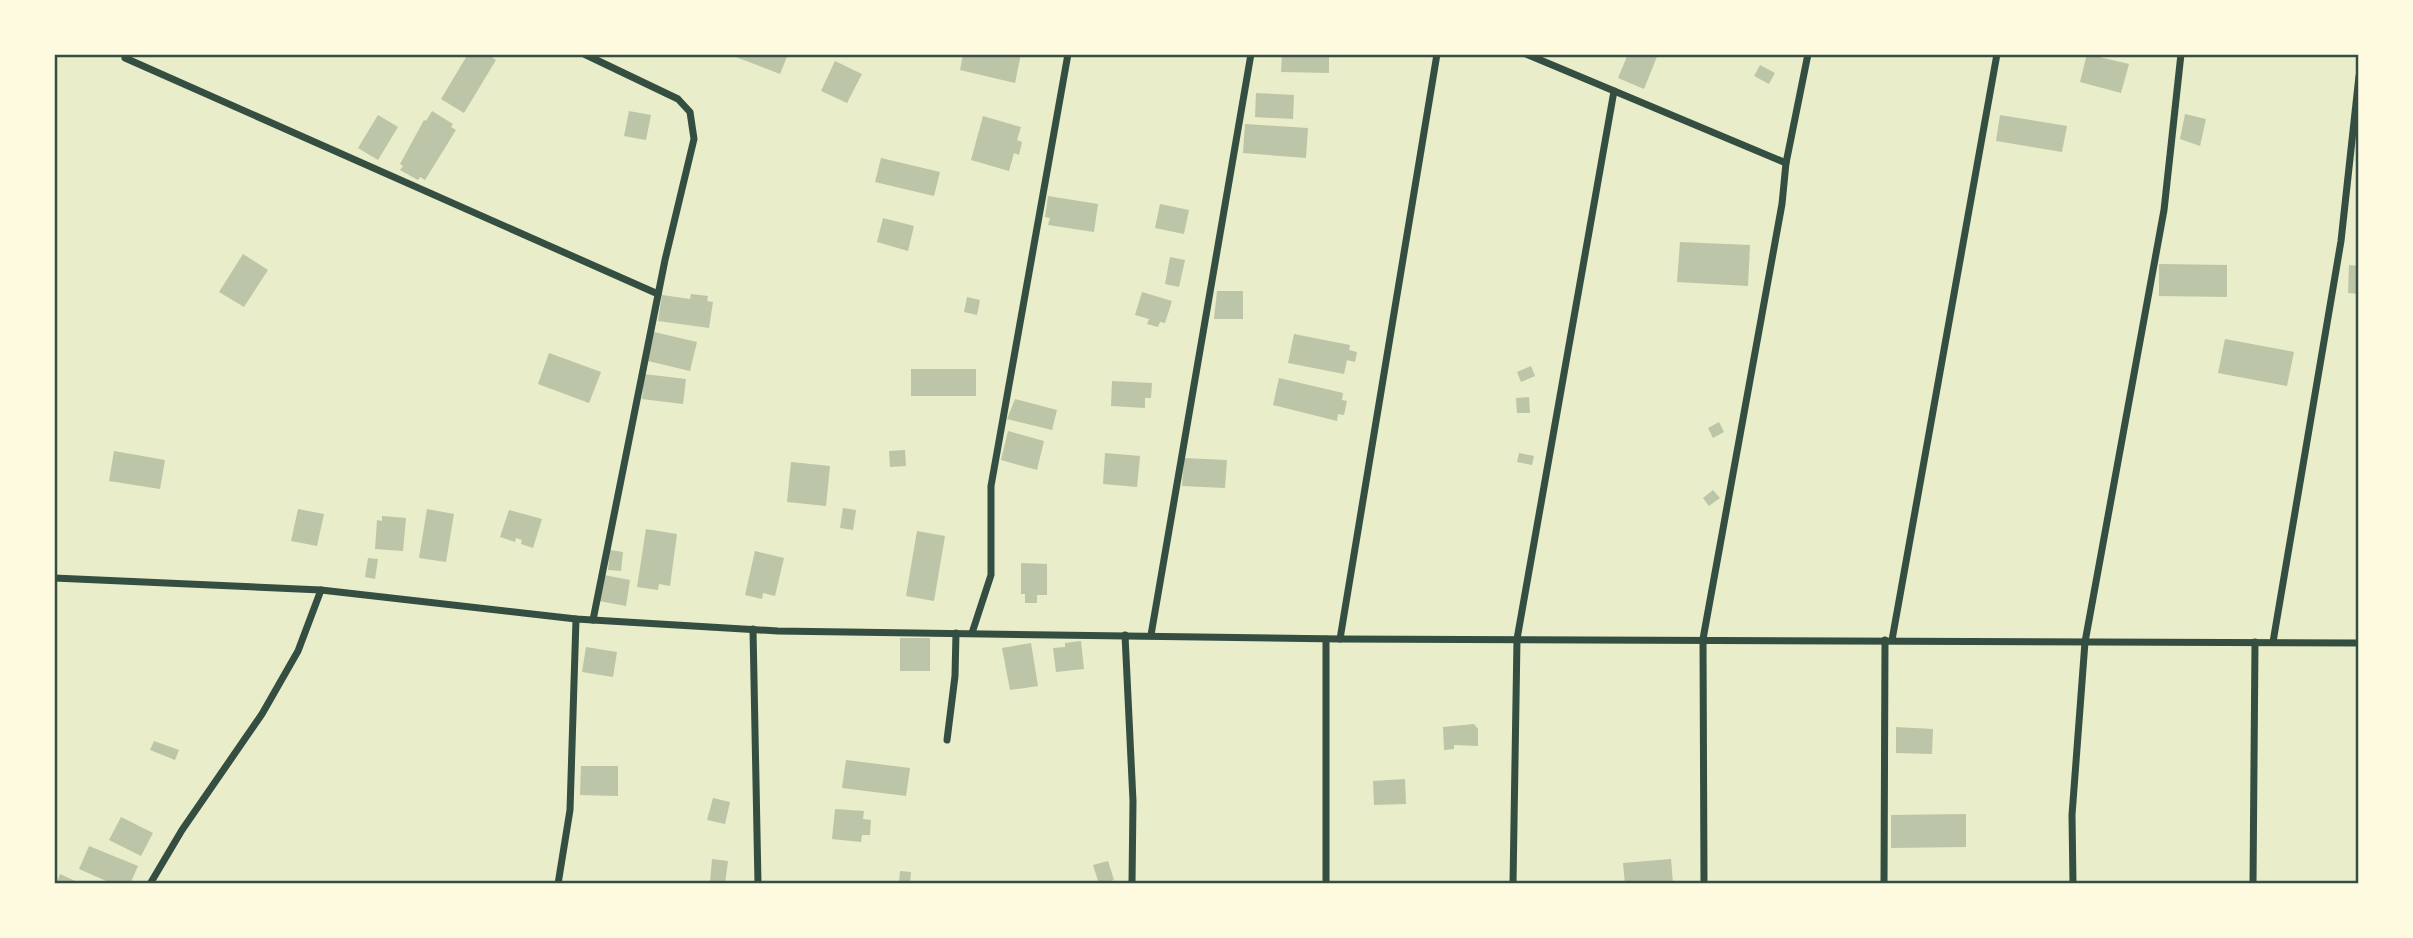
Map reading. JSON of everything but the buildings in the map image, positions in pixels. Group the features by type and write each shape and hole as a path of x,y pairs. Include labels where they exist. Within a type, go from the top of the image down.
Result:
{"street":[{"path":"115,54 127,56 658,294"},
{"path":"584,54 678,99 690,112 694,139 658,294 593,620"},
{"path":"972,633 991,575 991,486 1068,54"},
{"path":"1151,635 1251,54"},
{"path":"1340,639 1437,54"},
{"path":"1526,54 1786,163"},
{"path":"1704,884 1703,639 1782,204 1786,163 1808,54"},
{"path":"1884,884 1889,640 1997,54"},
{"path":"2073,884 2072,815 2085,642 2164,210 2181,54"},
{"path":"2273,642 2342,240 2359,76"},
{"path":"1513,884 1517,639 1614,91"},
{"path":"54,578 321,590 576,619 753,629 1326,639 2359,643"},
{"path":"150,884 182,830 262,714 298,651 321,590"},
{"path":"558,884 570,810 576,619"},
{"path":"753,629 758,884"},
{"path":"947,740 957,633"},
{"path":"1125,635 1133,801 1132,884"},
{"path":"1326,639 1326,884"},
{"path":"2253,884 2255,642"}]}
